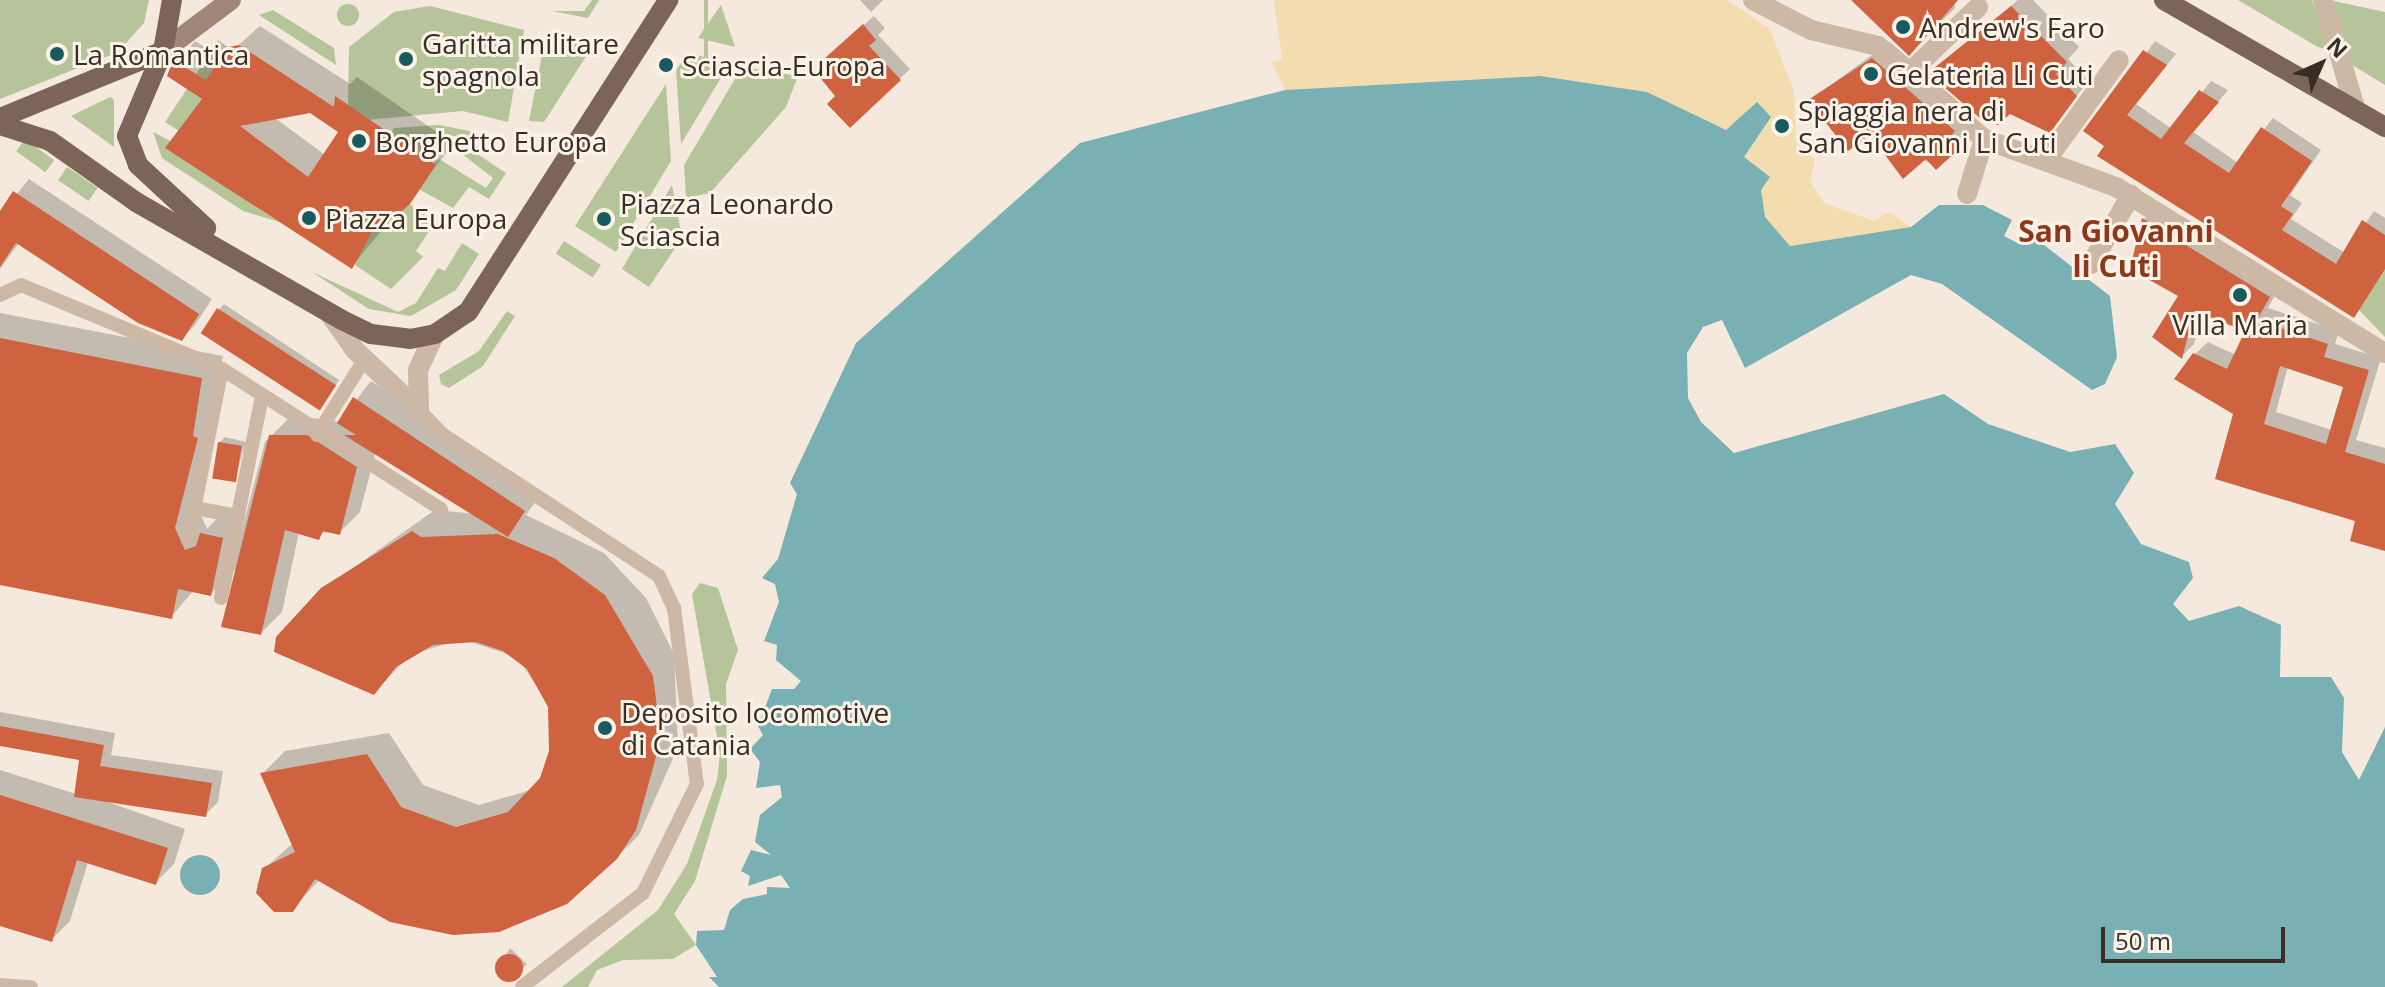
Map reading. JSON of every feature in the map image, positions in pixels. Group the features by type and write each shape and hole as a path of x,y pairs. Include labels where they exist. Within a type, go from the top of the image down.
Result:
{"main road":[{"path":"172,0 163,51 132,114 131,152 150,179 230,249"},
{"path":"0,118 163,51 231,0"},
{"path":"0,125 30,130 136,202 230,249 329,313 391,340 435,334 468,312 668,0"},
{"path":"2164,0 2385,127"}],"street":[{"path":"1753,0 1811,30 1871,41 1984,139 2047,159 2131,195 2385,353"},
{"path":"2323,0 2356,111"},
{"path":"1908,74 1978,7"},
{"path":"2047,159 2119,60"},
{"path":"1967,194 1984,139"},
{"path":"2091,264 2131,195"},
{"path":"329,313 364,360 419,410"},
{"path":"419,410 418,370 435,334"}],"lane":[{"path":"0,295 21,285 222,369 317,435 365,457 441,509"},
{"path":"317,435 364,360"},
{"path":"188,540 222,369"},
{"path":"221,598 262,397"},
{"path":"419,410 442,434 659,576 674,608 697,784 643,893 522,987"},
{"path":"195,508 238,516"},
{"path":"0,985 31,987"}],"green space":[{"path":"0,0 149,0 144,23 118,52 0,99"},
{"path":"592,0 599,0 588,18 552,11 584,11"},
{"path":"704,0 708,0 708,64 704,64"},
{"path":"2238,0 2312,0 2332,53 2316,46"},
{"path":"2329,0 2385,12 2385,85 2349,63"},
{"path":"348,4 356,7 359,15 356,23 348,26 340,23 337,15 340,7"},
{"path":"721,5 735,47 698,38"},
{"path":"430,6 524,30 508,122 463,111 366,120 348,106 349,47 394,12"},
{"path":"273,10 334,48 336,65 259,15"},
{"path":"554,33 596,41 544,122 529,121 545,40"},
{"path":"218,40 228,47 214,85 196,74"},
{"path":"688,53 730,63 681,144 676,70"},
{"path":"742,67 798,76 786,107 710,193 686,198 684,165"},
{"path":"666,84 671,161 616,252 575,226"},
{"path":"187,89 206,102 195,141 165,122"},
{"path":"110,97 114,100 114,147 71,116"},
{"path":"439,125 470,131 490,141 439,134 423,157 390,135 394,128"},
{"path":"153,132 366,243 372,232 333,195 383,227 408,203 435,222 416,251 423,257 391,289 170,142 166,148 279,222 243,211 162,158"},
{"path":"25,139 54,160 45,172 16,151"},
{"path":"445,141 462,144 506,173 489,199 469,187 453,208 406,182 439,159 486,188 493,178"},
{"path":"67,167 98,188 89,201 58,180"},
{"path":"672,185 682,238 649,287 622,269"},
{"path":"564,241 601,265 593,278 556,254"},
{"path":"462,243 479,254 456,290 411,316 369,309 312,272 398,312 416,303 438,268 445,271"},
{"path":"2385,260 2385,337 2357,308"},
{"path":"507,311 515,316 483,366 449,388 441,384 439,375 479,351"},
{"path":"700,583 718,588 738,650 726,684 727,776 695,881 674,914 696,945 673,959 623,960 597,970 588,987 562,987 658,910 687,864 717,780 720,754 692,594"}],"sand":[{"name":"Spiaggia nera di San Giovanni Li Cuti","path":"1274,0 1727,0 1770,29 1794,92 1796,143 1815,160 1810,181 1824,203 1874,221 1889,212 1911,227 1790,246 1765,217 1744,157 1770,117 1726,130 1647,92 1540,76 1285,90 1272,62 1282,59"}],"water":[{"path":"1540,76 1647,92 1726,130 1757,102 1771,117 1744,157 1770,177 1761,190 1765,217 1790,246 1911,227 1939,205 1983,205 2012,220 2004,236 2021,245 2031,235 2110,296 2117,357 2105,384 2092,390 1942,284 1911,275 1745,368 1722,320 1703,327 1687,353 1688,398 1701,422 1734,453 1944,394 1988,424 2070,452 2115,444 2134,473 2115,504 2141,544 2189,562 2193,578 2173,604 2189,621 2239,606 2281,625 2280,677 2331,677 2344,698 2342,752 2359,780 2385,727 2385,987 719,987 709,977 717,977 696,945 697,931 724,930 730,910 743,899 767,894 767,887 790,888 781,875 748,886 750,876 741,871 751,850 771,855 755,842 760,815 782,797 780,785 756,788 760,762 750,749 763,735 758,726 772,689 794,689 801,681 776,660 777,645 764,641 779,602 775,584 762,578 778,559 797,494 790,483 856,343 1080,143 1285,90"},
{"path":"200,855 214,861 220,875 214,889 200,895 186,889 180,875 186,861"}],"building":[{"name":"Andrew's Faro","path":"1851,0 1958,0 1909,56"},
{"path":"2011,6 2067,62 2056,74 2077,96 2050,133 2010,114 1998,125 1981,119 1928,73"},
{"path":"863,24 876,40 869,46 901,80 850,128 827,104 835,96 817,74 830,64 825,58"},
{"path":"239,45 334,107 335,96 436,165 410,204 383,227 377,223 352,269 165,148 202,99 167,76 173,60 206,80 228,47","holes":["310,113 338,132 308,177 240,126"]},
{"path":"2143,50 2167,65 2127,115 2161,139 2199,90 2219,102 2184,143 2229,173 2261,127 2312,161 2281,206 2293,214 2282,230 2336,264 2362,220 2385,235 2385,269 2354,318 2097,156 2104,146 2083,131"},
{"path":"1872,58 1955,131 1950,137 1960,148 1936,170 1926,159 1903,179 1870,135 1848,151 1808,100"},
{"path":"13,191 199,314 182,341 138,323 16,243 0,267 0,211"},
{"path":"2142,218 2270,297 2257,320 2328,344 2324,357 2369,370 2345,452 2385,464 2385,551 2350,541 2355,521 2215,479 2233,414 2174,379 2193,353 2227,369 2245,331 2194,311 2182,359 2152,337 2178,296 2130,269","holes":["2280,366 2343,387 2326,444 2264,424"]},
{"path":"217,308 336,385 320,410 201,333"},
{"path":"0,338 202,378 193,436 198,438 175,528 185,550 196,546 200,533 223,538 211,596 178,589 172,619 0,585"},
{"path":"353,397 525,511 508,537 344,435 356,435 337,423"},
{"path":"269,435 307,435 357,467 340,535 323,531 319,540 285,530 261,635 221,627"},
{"path":"218,442 242,446 236,482 212,479"},
{"name":"Deposito locomotive di Catania","path":"412,531 421,537 498,534 554,558 605,595 653,676 661,738 636,830 617,859 567,904 499,932 453,935 390,922 315,879 293,912 274,912 256,893 262,868 295,852 260,773 367,754 401,807 456,827 508,812 540,778 549,751 548,707 527,669 503,651 476,642 433,645 396,667 374,695 274,652 276,637 321,588"},
{"path":"0,726 104,745 100,766 212,783 206,817 74,797 79,760 0,746"},
{"path":"0,795 168,848 156,885 77,860 52,942 0,926"},
{"path":"509,954 519,958 523,968 519,978 509,982 499,978 495,968 499,958"}],"place":[{"name":"Andrew's Faro","path":"1903,27"},
{"name":"La Romantica","path":"57,54"},
{"name":"Garitta militare spagnola","path":"406,59"},
{"name":"Sciascia-Europa","path":"666,65"},
{"name":"Gelateria Li Cuti","path":"1871,74"},
{"name":"Spiaggia nera di San Giovanni Li Cuti","path":"1782,126"},
{"name":"Borghetto Europa","path":"359,141"},
{"name":"Piazza Europa","path":"309,218"},
{"name":"Piazza Leonardo Sciascia","path":"604,219"},
{"name":"Villa Maria","path":"2240,295"},
{"name":"Deposito locomotive di Catania","path":"605,728"}],"district":[{"name":"San Giovanni li Cuti","path":"2116,248"}]}
